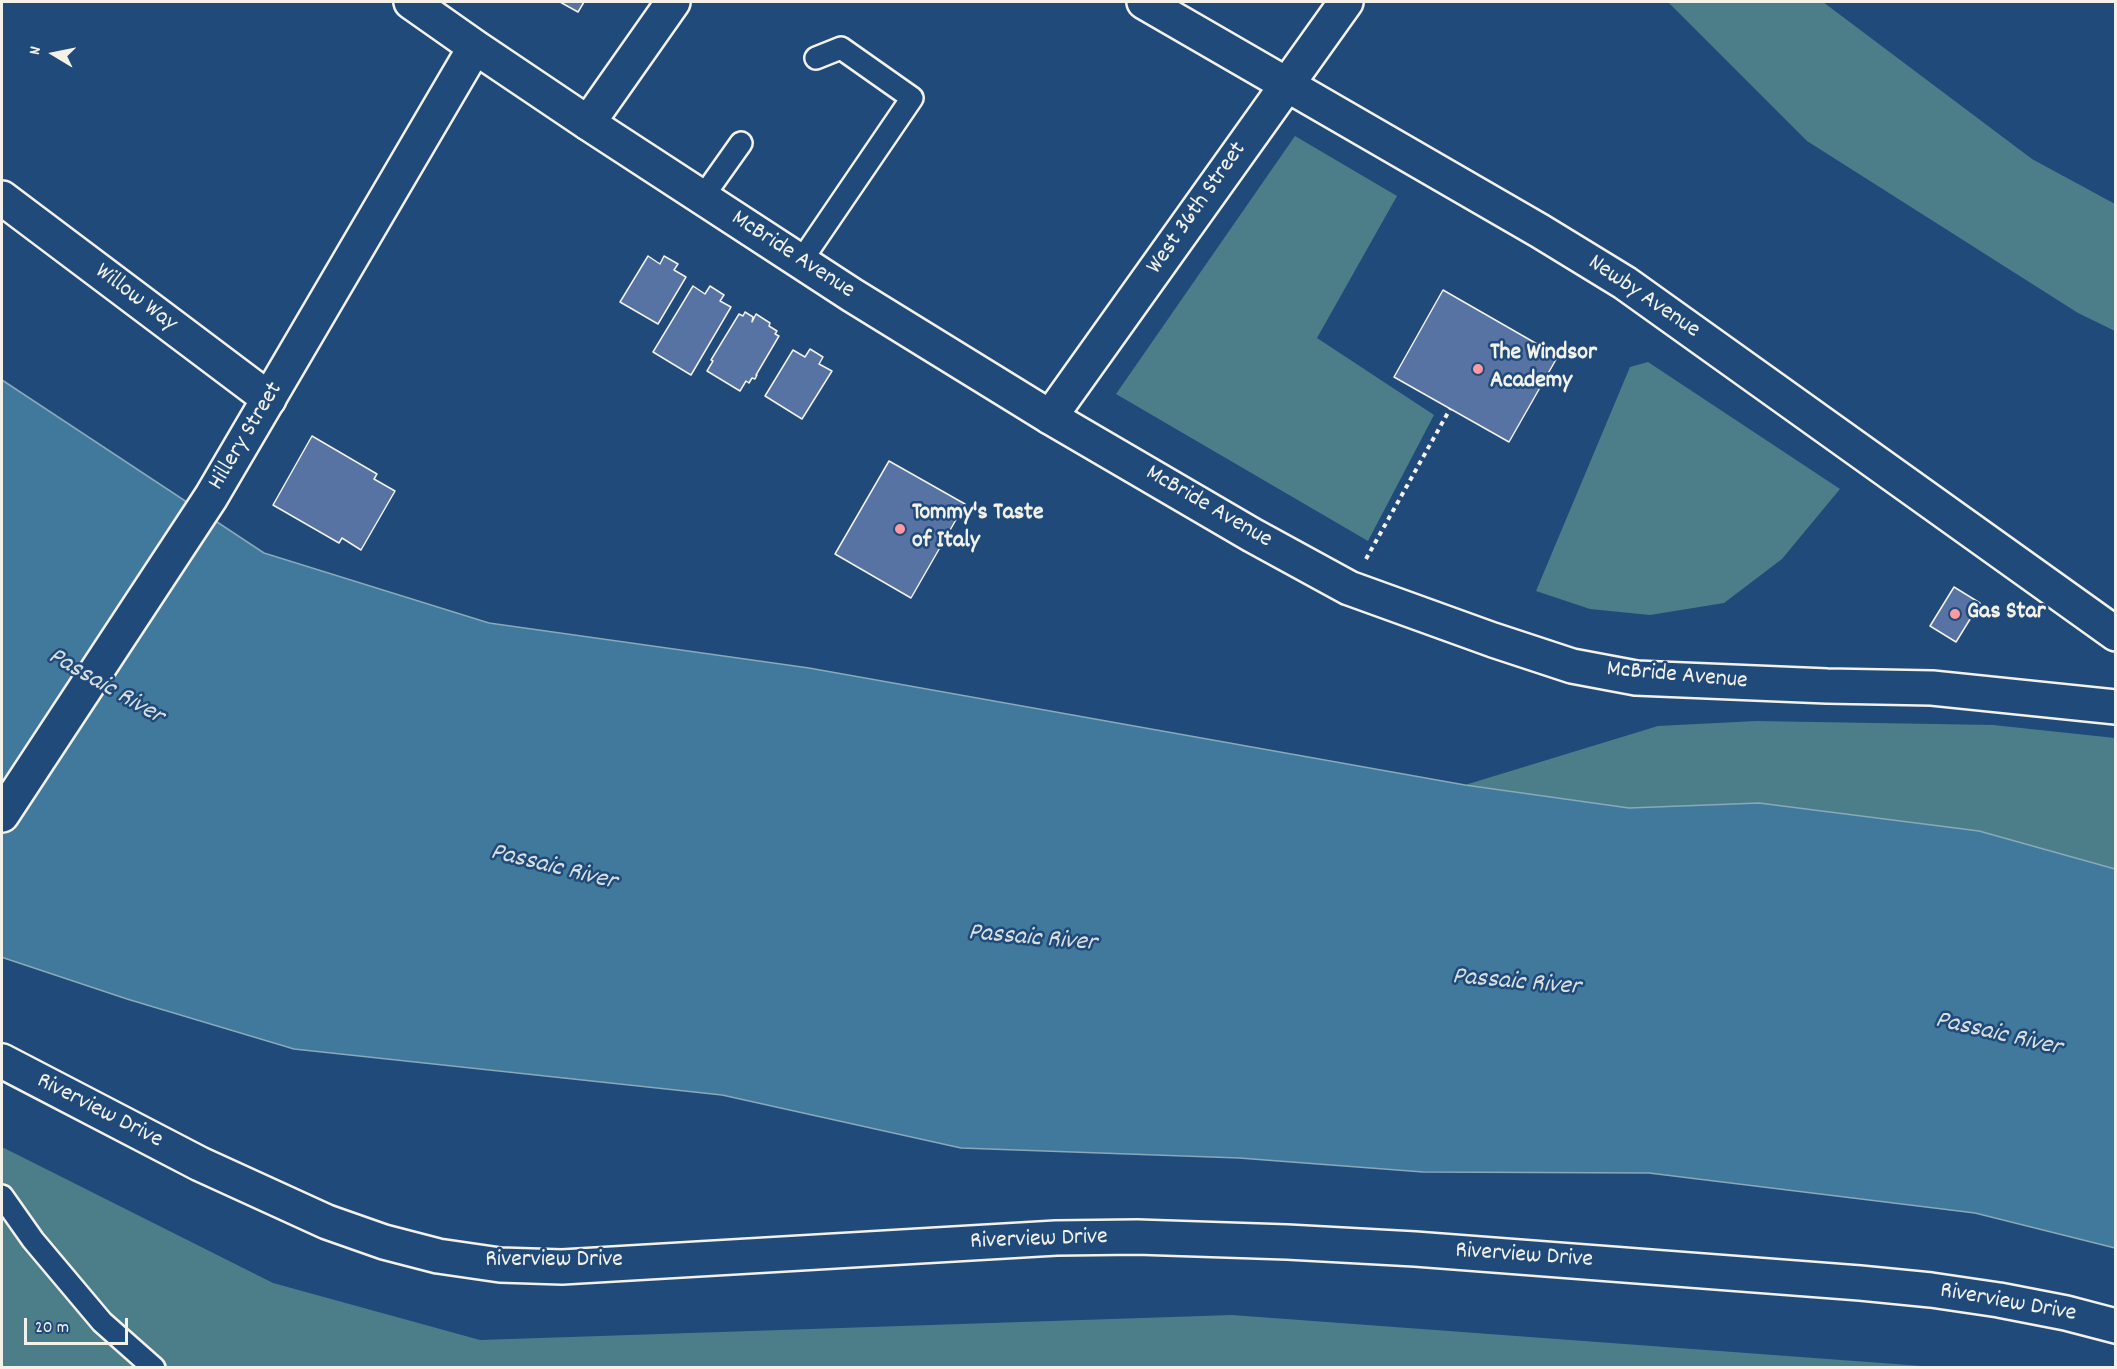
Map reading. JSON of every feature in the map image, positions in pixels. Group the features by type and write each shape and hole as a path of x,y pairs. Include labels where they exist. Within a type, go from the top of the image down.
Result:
{"street":[{"name":"McBride Avenue","path":"411,2 702,198 1050,417 1252,535 1349,588 1572,666 1635,678 1932,688 2115,707"},
{"path":"588,123 673,2"},
{"name":"Newby Avenue","path":"1144,2 1540,231 1624,283 2115,634"},
{"name":"West 36th Street","path":"1050,417 1346,2"},
{"name":"Hillery Street","path":"2,815 211,496 475,47"},
{"name":"Willow Way","path":"2,198 269,399"},
{"name":"Riverview Drive","path":"2,1061 190,1159 327,1222 384,1242 438,1256 500,1266 562,1267 1056,1238 1137,1237 1276,1241 1415,1249 1872,1284 1999,1300 2066,1313 2115,1326"}],"lane":[{"path":"801,261 912,98 841,48 816,58"},
{"path":"702,198 741,143"},
{"path":"2,1196 33,1240 102,1322 154,1368"}],"path":[{"path":"1349,588 1450,409"}],"green space":[{"path":"1668,2 1823,2 2032,159 2115,204 2115,331 2078,313 1807,141"},
{"path":"1295,136 1397,196 1317,338 1434,415 1368,541 1116,394"},
{"path":"1648,362 1840,489 1782,559 1724,603 1650,615 1590,609 1536,591 1630,367"},
{"path":"1756,721 1993,725 2115,738 2115,869 1979,831 1759,803 1629,808 1465,785 1658,726"},
{"path":"2,1147 273,1283 480,1340 1232,1315 1936,1367 2,1367"}],"water":[{"name":"Passaic River","path":"2,380 264,553 489,623 809,668 1465,785 1629,808 1759,803 1979,831 2115,869 2115,1248 1975,1213 1649,1173 1423,1172 1239,1158 961,1148 722,1095 294,1049 127,999 4,958 2,957"}],"building":[{"path":"560,2 584,2 578,12"},
{"path":"648,256 660,264 664,256 678,264 674,270 686,277 658,324 620,302"},
{"path":"693,286 705,294 710,286 724,295 720,301 731,307 691,375 653,352"},
{"path":"1443,290 1558,356 1509,442 1394,377"},
{"path":"745,312 753,317 752,322 756,314 770,323 769,326 777,331 775,334 779,336 755,379 752,378 749,383 746,381 740,391 707,371 713,361 711,360 739,314 743,316"},
{"path":"810,349 823,357 819,364 832,371 802,419 765,396 793,350 805,357"},
{"path":"312,436 377,474 374,479 395,491 361,550 342,538 339,543 273,505"},
{"name":"Tommy's Taste of Italy","path":"889,461 965,504 911,598 835,554"},
{"name":"Gas Star","path":"1954,587 1980,603 1956,642 1930,626"}],"place":[{"name":"The Windsor Academy","path":"1478,369"},
{"name":"Tommy's Taste of Italy","path":"900,529"},
{"name":"Gas Star","path":"1955,614"}]}
